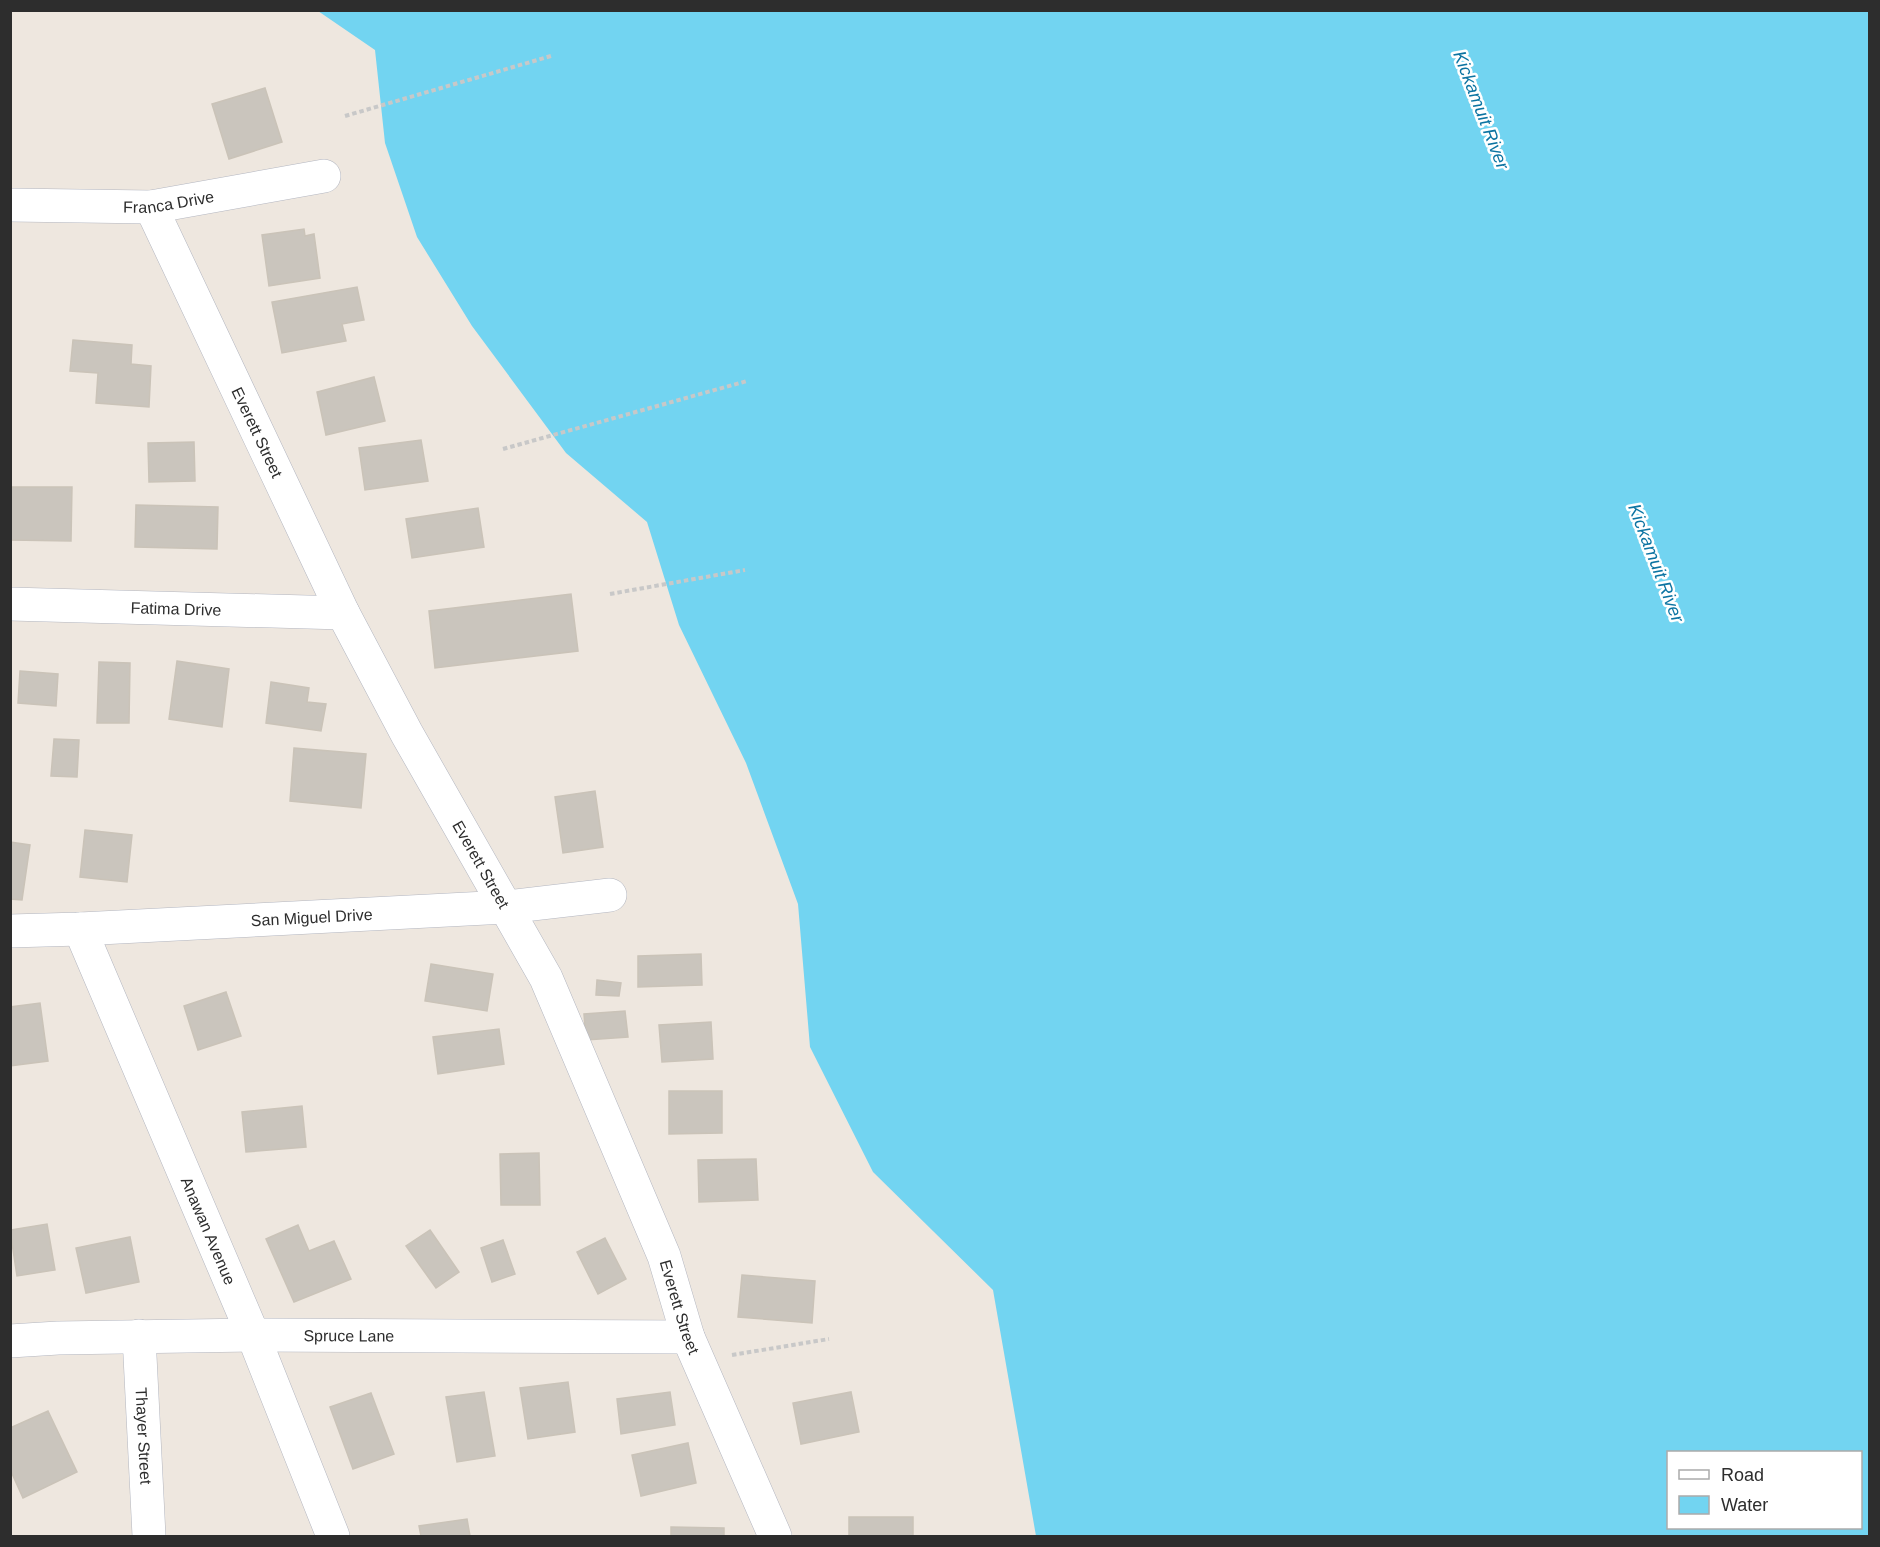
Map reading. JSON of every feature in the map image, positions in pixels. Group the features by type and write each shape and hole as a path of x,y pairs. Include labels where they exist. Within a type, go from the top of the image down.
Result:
{"street":[{"name":"Franca Drive","path":"10,205 151,207 324,176"},
{"name":"Everett Street","path":"151,207 343,613 407,734 546,978 664,1256 693,1349 775,1536"},
{"name":"Fatima Drive","path":"10,604 343,613"},
{"name":"San Miguel Drive","path":"10,931 506,907 610,895"},
{"name":"Anawan Avenue","path":"80,929 253,1335 333,1536"},
{"name":"Spruce Lane","path":"10,1341 139,1336 253,1335 693,1349"},
{"name":"Thayer Street","path":"139,1336 149,1536"}],"path":[{"path":"345,117 551,56"},
{"path":"503,449 747,381"},
{"path":"610,594 745,570"},
{"path":"693,1349 829,1339"}],"water":[{"name":"Kickamuit River","path":"318,11 1869,11 1869,1536 1036,1536 993,1290 873,1172 810,1047 798,904 746,763 679,625 647,522 566,453 472,326 417,237 385,143 375,50"}],"building":[{"path":"265,88 282,142 229,159 212,104"},
{"path":"304,229 305,236 314,234 320,278 269,286 262,235"},
{"path":"357,287 364,320 342,324 346,341 282,353 272,302"},
{"path":"73,340 132,345 131,364 151,366 149,407 96,403 98,373 70,371"},
{"path":"374,377 385,421 326,435 317,392"},
{"path":"421,440 428,481 365,490 359,448"},
{"path":"194,442 195,481 149,482 148,443"},
{"path":"10,487 72,487 71,541 10,540"},
{"path":"136,505 218,507 217,549 135,547"},
{"path":"478,508 484,547 412,558 406,519"},
{"path":"571,594 578,651 435,668 429,611"},
{"path":"177,661 229,669 222,727 169,719"},
{"path":"99,662 130,663 129,723 97,723"},
{"path":"20,671 58,674 56,706 18,703"},
{"path":"271,682 309,688 307,702 326,704 321,731 266,723"},
{"path":"54,739 79,740 77,777 51,776"},
{"path":"294,748 366,754 361,808 290,801"},
{"path":"595,791 603,847 563,853 555,797"},
{"path":"85,830 132,835 127,882 80,877"},
{"path":"10,842 30,845 22,900 10,899"},
{"path":"701,954 702,985 638,987 638,956"},
{"path":"431,964 493,974 487,1011 425,1001"},
{"path":"597,980 621,983 619,996 596,995"},
{"path":"226,992 241,1036 198,1050 184,1006"},
{"path":"40,1003 48,1061 10,1066 10,1007"},
{"path":"625,1011 628,1037 586,1040 584,1014"},
{"path":"711,1022 713,1059 662,1062 659,1025"},
{"path":"499,1029 504,1064 438,1074 433,1037"},
{"path":"669,1091 722,1091 722,1133 669,1134"},
{"path":"302,1106 306,1147 246,1152 242,1112"},
{"path":"539,1153 540,1205 501,1205 500,1154"},
{"path":"756,1159 758,1200 699,1202 698,1160"},
{"path":"47,1224 55,1270 17,1276 10,1230"},
{"path":"298,1225 309,1251 334,1241 351,1279 294,1302 266,1239"},
{"path":"430,1230 459,1272 436,1288 406,1246"},
{"path":"130,1237 139,1282 86,1293 76,1248"},
{"path":"605,1238 626,1279 598,1294 577,1252"},
{"path":"503,1240 515,1274 492,1282 481,1248"},
{"path":"742,1275 815,1281 812,1323 738,1317"},
{"path":"568,1382 575,1432 528,1439 520,1388"},
{"path":"484,1392 495,1456 457,1462 446,1397"},
{"path":"670,1392 675,1425 621,1434 617,1399"},
{"path":"851,1392 859,1432 801,1444 793,1403"},
{"path":"371,1393 394,1454 353,1469 330,1407"},
{"path":"48,1411 77,1472 23,1498 10,1469 12,1443 10,1428"},
{"path":"688,1443 696,1483 641,1496 632,1455"},
{"path":"849,1517 913,1517 913,1536 849,1536"},
{"path":"467,1519 470,1536 421,1536 419,1526"},
{"path":"671,1527 724,1528 724,1536 671,1536"}]}
